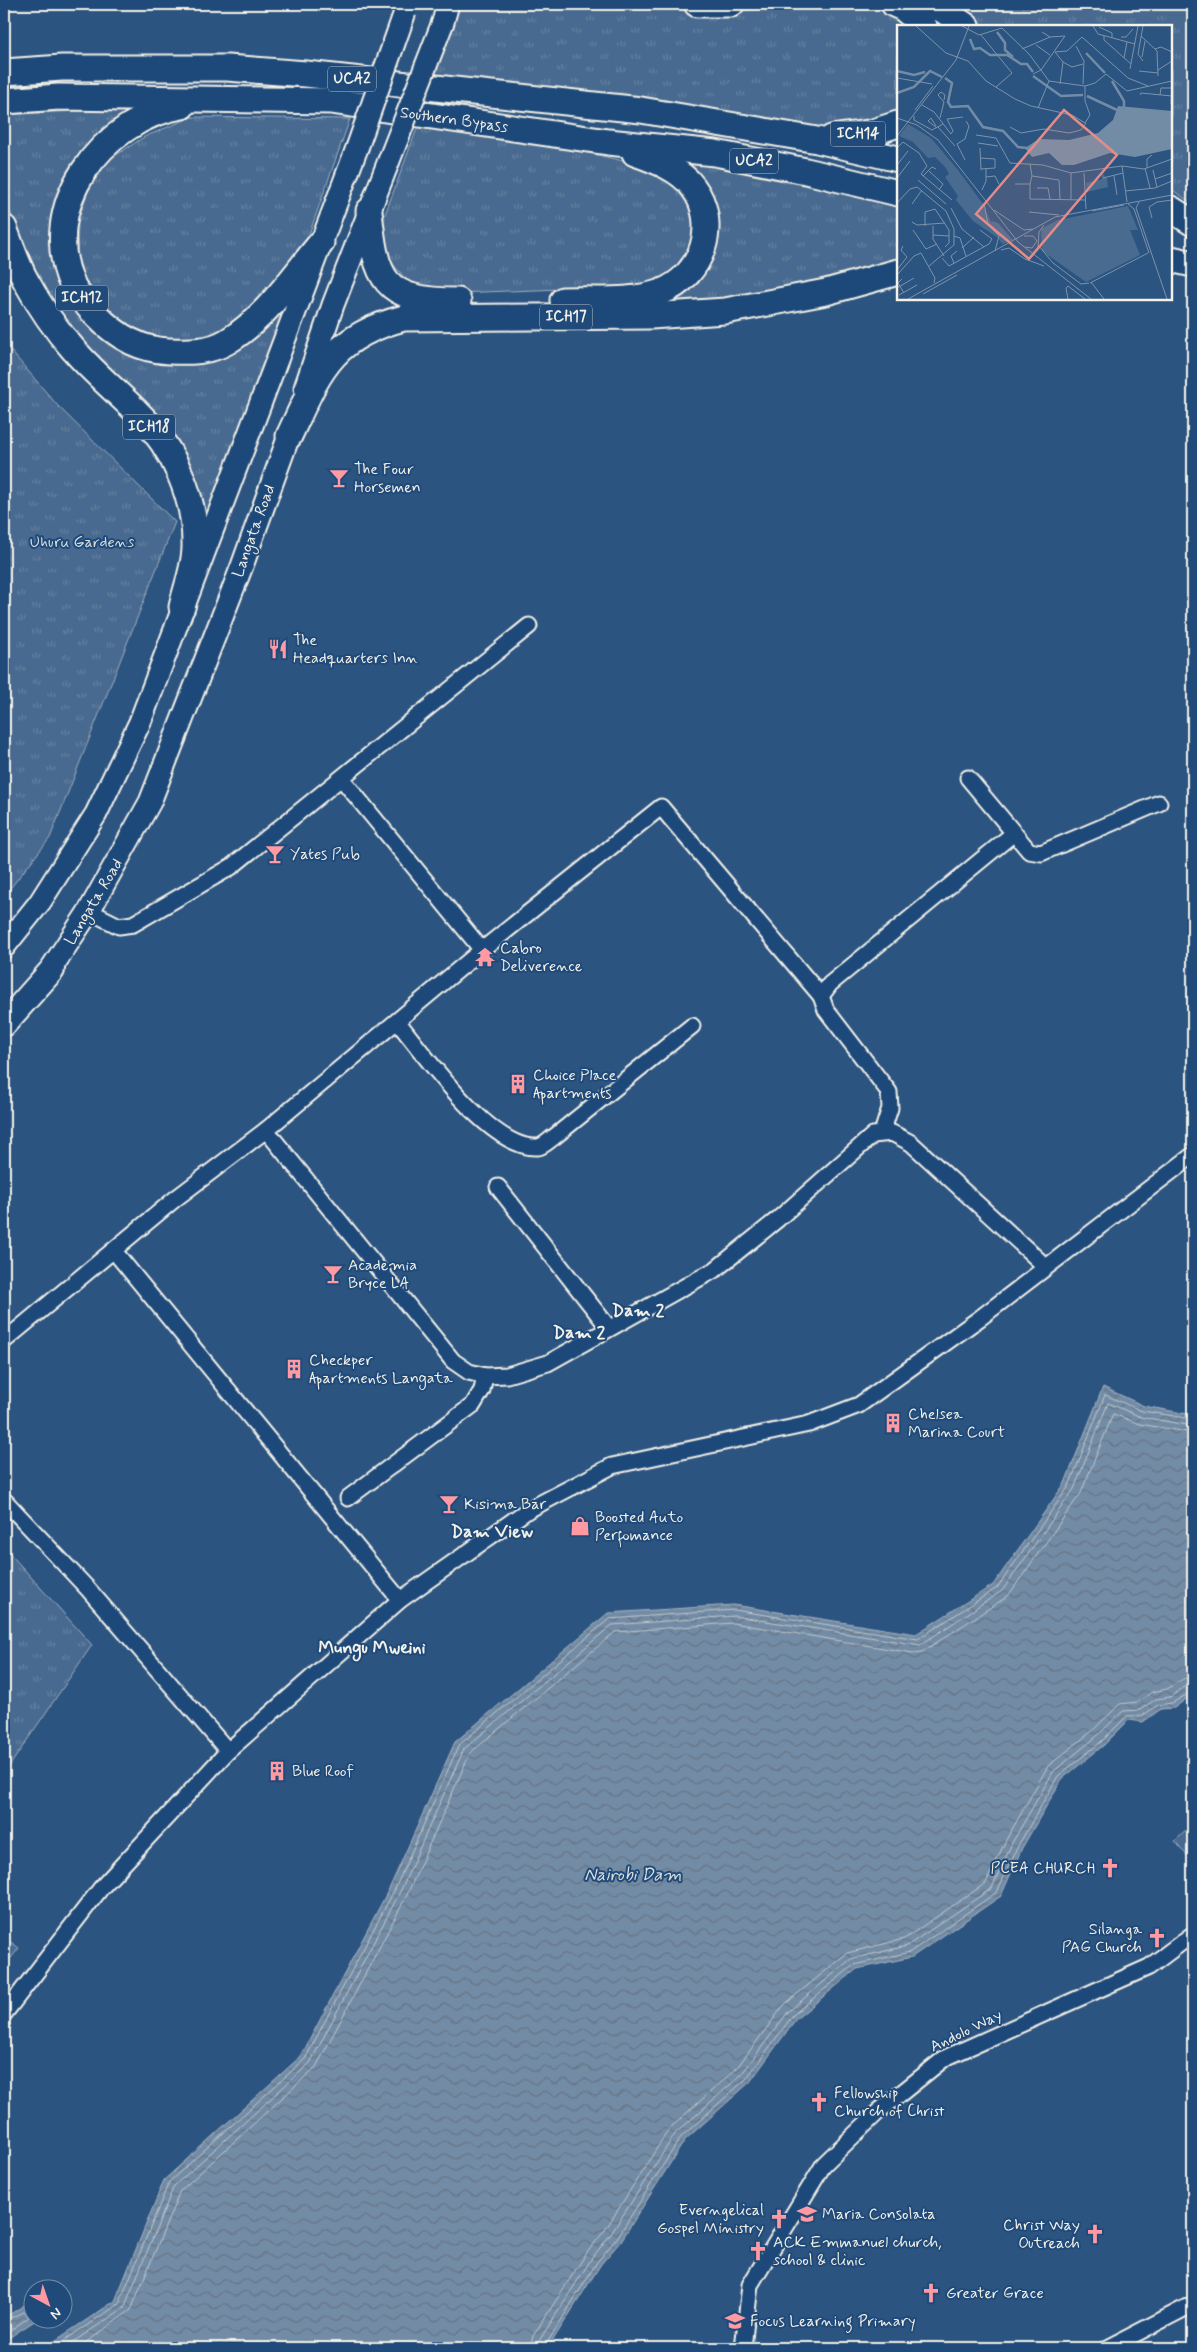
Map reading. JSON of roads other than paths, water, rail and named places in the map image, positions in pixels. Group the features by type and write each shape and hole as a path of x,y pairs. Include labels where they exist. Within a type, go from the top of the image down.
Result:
{"highway":[{"path":"697,4 731,4"},
{"path":"894,4 903,8 923,25"},
{"path":"934,4 965,25"},
{"name":"Southern Bypass","path":"4,72 62,68 227,68 296,73 641,110 817,140 897,159"},
{"name":"Southern Bypass","path":"4,101 59,97 226,98 331,102 608,142 715,153 806,171 897,193"},
{"name":"ICH12","path":"226,98 170,107 147,116 111,137 90,159 82,172 61,232 66,263 73,286 98,317 123,338 141,346 163,351 191,352 226,342 258,317 321,243"},
{"name":"ICH14","path":"817,140 870,133 897,124"},
{"path":"369,211 374,257 381,271 392,287 413,298 462,301 639,298 663,292 679,282 689,272 702,252 707,232 705,212 693,187 682,177 652,159 608,142"},
{"path":"1172,210 1193,223"},
{"path":"1172,225 1193,231"},
{"name":"ICH18","path":"4,228 25,281 40,304 73,349 106,385 140,415 178,470 189,496 194,520 195,550 182,607"},
{"path":"1172,259 1193,266"},
{"path":"1172,263 1193,266"},
{"path":"4,267 25,281"},
{"name":"ICH17","path":"289,436 320,370 336,351 354,336 381,323 404,318 651,316 724,311 826,292 897,272"},
{"path":"40,304 98,317"}],"main road":[{"path":"4,947 40,902 96,814 140,722 357,148 406,8"},
{"name":"Langata Road","path":"4,1031 52,970 89,911 150,802 242,566 289,436 333,305 445,13"},
{"path":"4,1024 52,970"}],"street":[{"path":"89,911 119,926 133,924 231,867 529,626"},
{"path":"968,778 1029,851 1041,853 1159,803"},
{"path":"342,779 482,950"},
{"path":"4,1341 215,1166 266,1130 482,950 661,808 821,996 826,1010 889,1092 890,1108 882,1133"},
{"path":"821,996 838,977 1014,833"},
{"path":"397,1021 479,1117 504,1136 535,1147 548,1141 692,1026"},
{"path":"266,1130 453,1361 469,1372 485,1376 507,1375 548,1363 716,1269 778,1219 857,1148 873,1135 882,1133 892,1133 911,1143 1045,1266"},
{"path":"4,2014 101,1888 228,1751 400,1600 528,1510 612,1466 809,1424 859,1405 972,1324 1045,1266 1193,1155"},
{"path":"498,1187 609,1328"},
{"path":"114,1251 400,1600"},
{"path":"348,1498 473,1405 482,1390 485,1376"},
{"path":"4,1500 88,1589 228,1751"},
{"name":"Andolo Way","path":"743,2348 750,2285 824,2164 879,2111 945,2058 1149,1967 1193,1934"},
{"path":"1108,2348 1193,2304"}],"water":[{"name":"Nairobi Dam","path":"1103,1387 1144,1406 1193,1415 1193,1694 1174,1708 1161,1709 1143,1722 1129,1720 1104,1745 1062,1779 1022,1848 1001,1896 912,1957 857,1969 796,2019 750,2082 685,2140 621,2241 601,2264 548,2348 44,2348 115,2301 164,2180 301,2056 390,1887 455,1742 608,1613 734,1605 916,1634 993,1585 1065,1483"},
{"path":"22,2307 22,2329 4,2341 4,2318"}],"place":[{"name":"The Four Horsemen","path":"339,478"},
{"name":"The Headquarters Inn","path":"278,649"},
{"name":"Yates Pub","path":"275,854"},
{"name":"Cabro Deliverence","path":"485,957"},
{"name":"Choice Place Apartments","path":"518,1084"},
{"name":"Academia Bryce LA","path":"333,1274"},
{"name":"Checkper Apartments Langata","path":"294,1369"},
{"name":"Chelsea Marina Court","path":"893,1423"},
{"name":"Kisima Bar","path":"449,1504"},
{"name":"Boosted Auto Perfomance","path":"580,1526"},
{"name":"Blue Roof","path":"277,1771"},
{"name":"PCEA CHURCH","path":"1110,1868"},
{"name":"Silanga PAG Church","path":"1157,1938"},
{"name":"Fellowship Church of Christ","path":"819,2102"},
{"name":"Maria Consolata","path":"807,2214"},
{"name":"Everngelical Gospel Ministry","path":"779,2219"},
{"name":"Christ Way Outreach","path":"1095,2234"},
{"name":"ACK Emmanuel church, school & clinic","path":"758,2251"},
{"name":"Greater Grace","path":"931,2293"},
{"name":"Focus Learning Primary","path":"735,2321"}],"district":[{"name":"Dam 2","path":"638,1311"},
{"name":"Dam 2","path":"579,1333"},
{"name":"Dam View","path":"492,1532"},
{"name":"Mungu Mweini","path":"372,1648"}],"park label":[{"name":"Uhuru Gardens","path":"82,542"}]}
